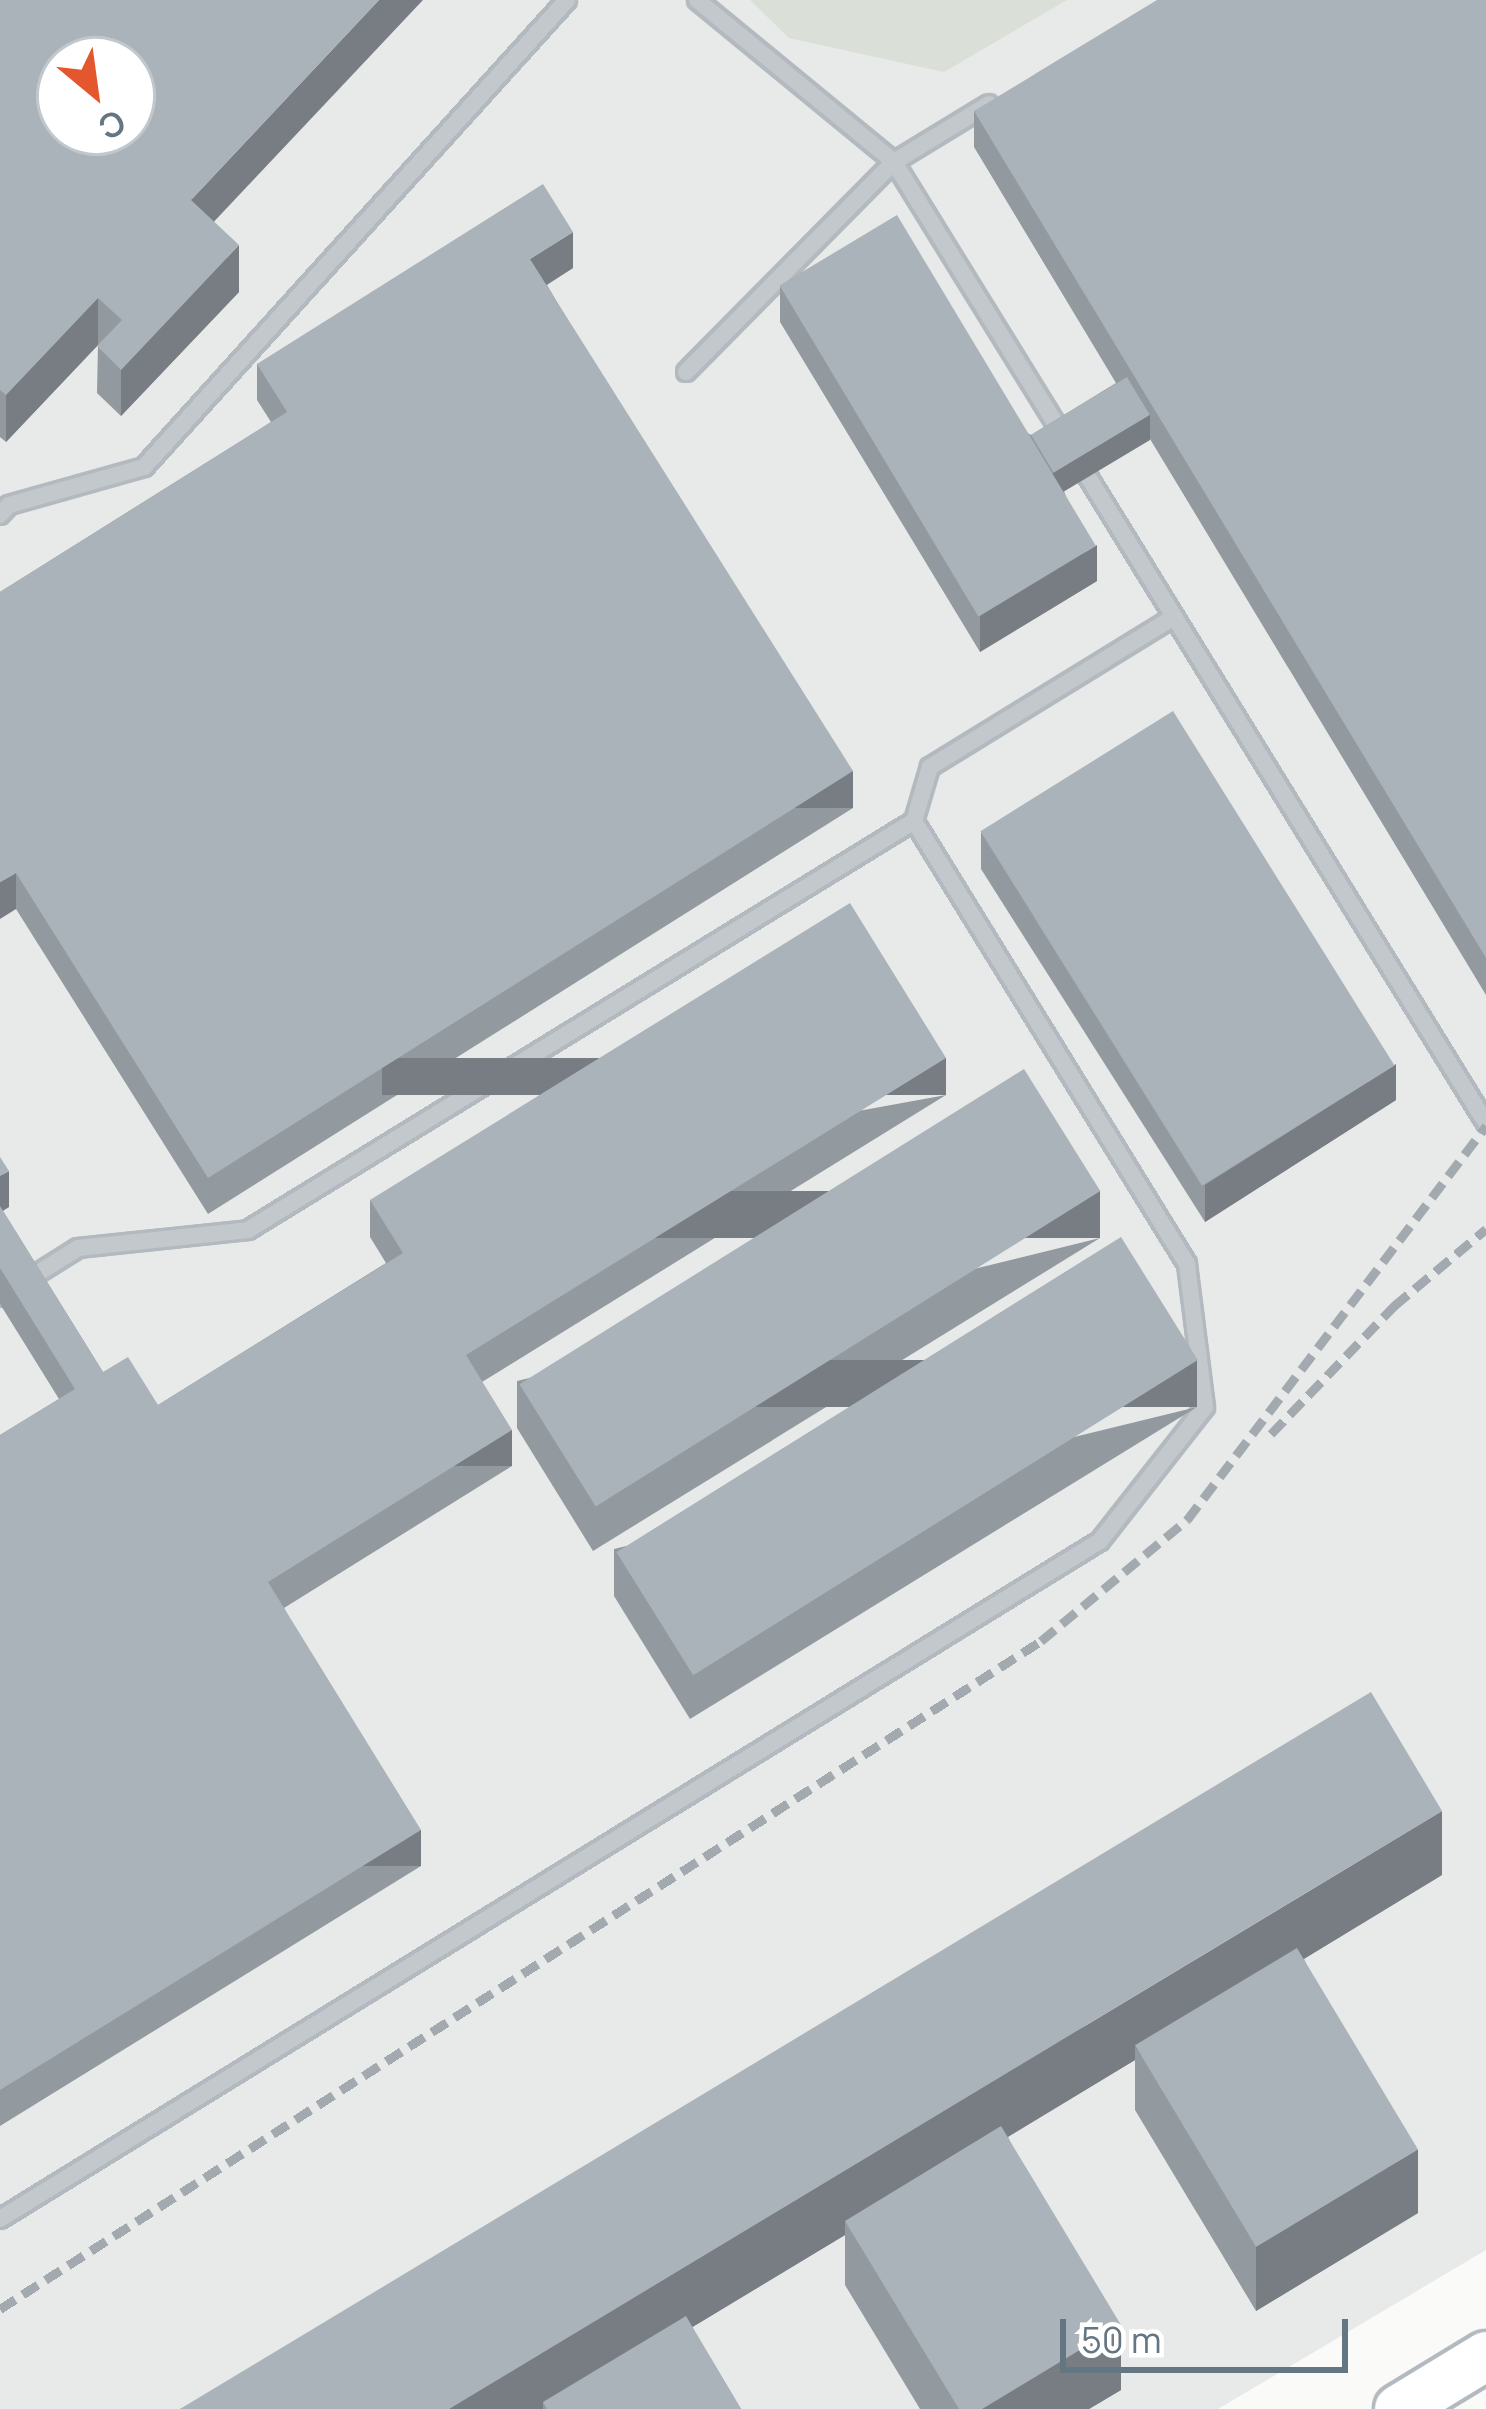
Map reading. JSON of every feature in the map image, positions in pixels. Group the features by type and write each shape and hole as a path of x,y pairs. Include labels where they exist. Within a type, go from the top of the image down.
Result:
{"street":[{"path":"1399,2409 1486,2356"}],"lane":[{"path":"0,515 9,505 143,466 567,0"},
{"path":"698,0 894,162 1486,1123"},
{"path":"686,372 894,162 1016,87"},
{"path":"0,1297 78,1249 248,1229 914,821 930,767 1174,617"},
{"path":"0,2218 1100,1540 1205,1407 1187,1264 914,821"}],"shaded area":[{"path":"0,0 1486,0 1486,2250 1218,2409 0,2409"},
{"path":"750,0 1067,0 944,72 789,38"}],"building":[{"path":"0,0 379,0 191,200 239,245 121,370 97,346 122,320 98,298 6,395 0,390"},
{"path":"1157,0 1486,0 1486,958 974,111"},
{"path":"543,184 573,232 530,259 853,771 208,1178 16,873 0,882 0,592 287,412 257,364"},
{"path":"897,215 1096,546 978,616 780,286"},
{"path":"1127,377 1150,415 1054,472 1031,435"},
{"path":"1173,711 1395,1065 1202,1186 980,831"},
{"path":"850,903 946,1058 466,1355 512,1430 268,1582 421,1830 0,2090 0,1435 75,1389 0,1268 0,1206 103,1372 128,1357 158,1405 403,1253 370,1200"},
{"path":"1024,1069 1100,1191 596,1506 519,1384"},
{"path":"1121,1237 1198,1360 693,1675 616,1552"},
{"path":"1371,1692 1442,1811 449,2409 180,2409"},
{"path":"1297,1948 1418,2149 1256,2247 1135,2045"},
{"path":"1001,2126 1121,2325 982,2409 959,2409 845,2221"},
{"path":"686,2316 741,2409 547,2409 543,2402"}],"railway":[{"path":"0,2309 1041,1641 1187,1520 1486,1126"},
{"path":"1271,1434 1394,1306 1486,1229"}]}
